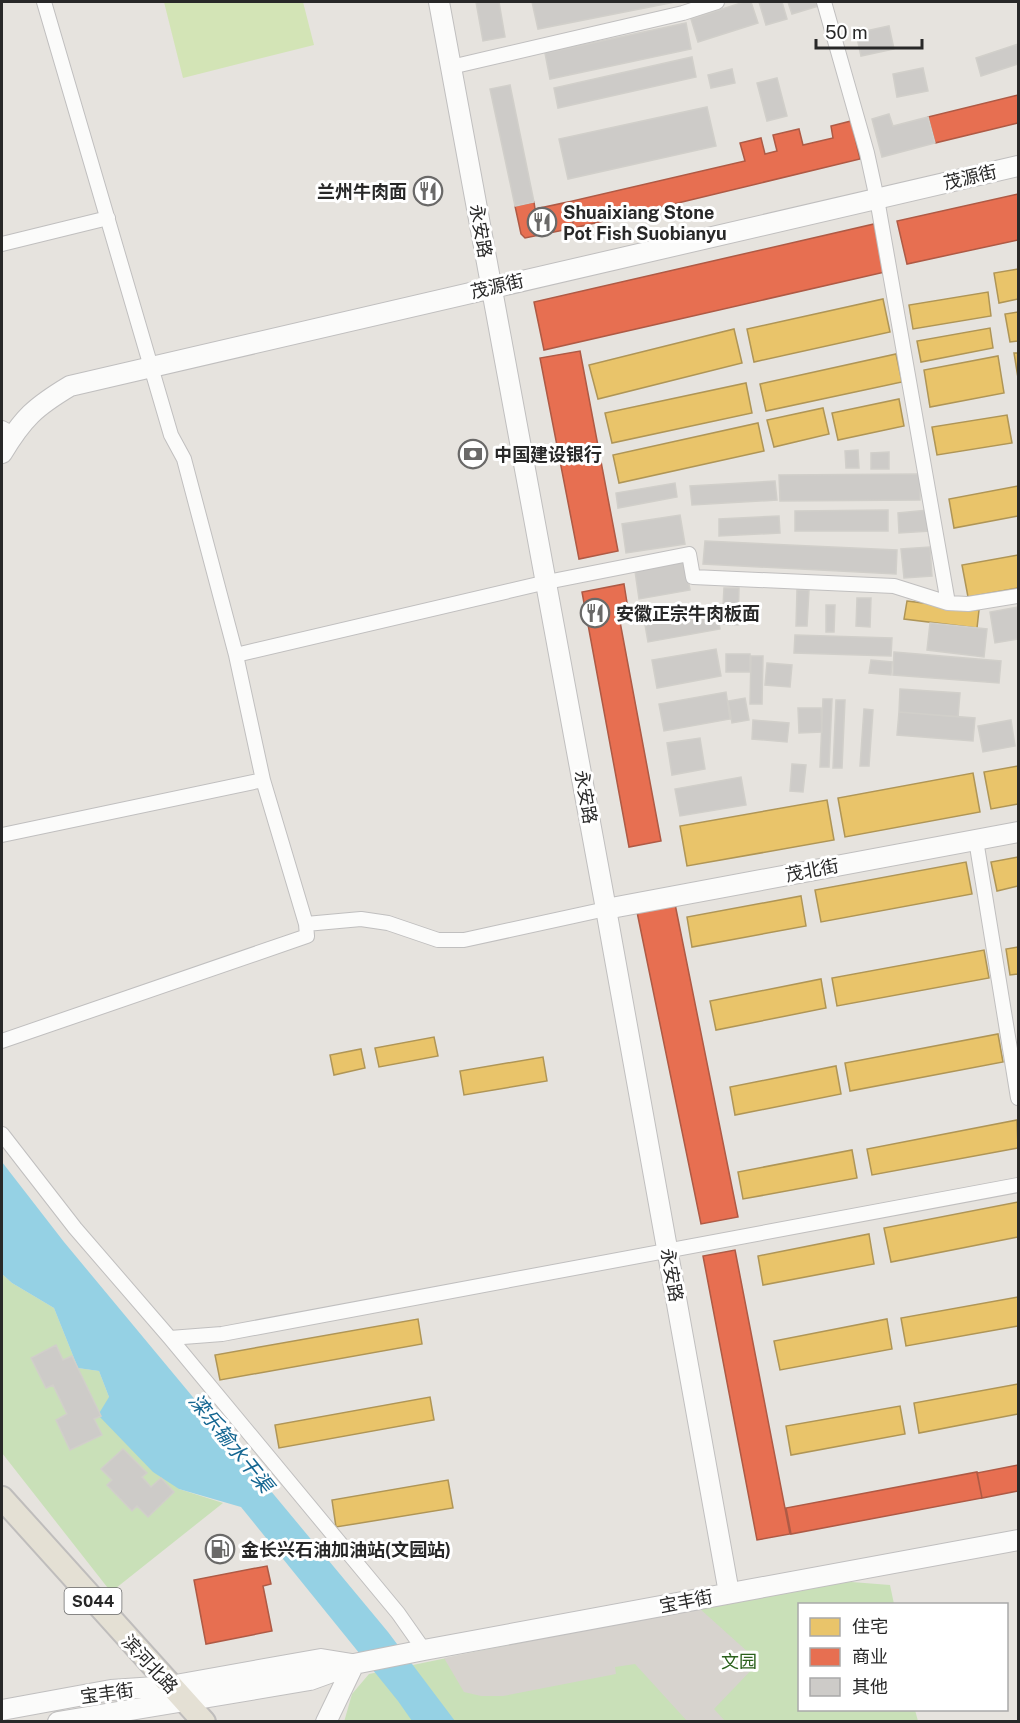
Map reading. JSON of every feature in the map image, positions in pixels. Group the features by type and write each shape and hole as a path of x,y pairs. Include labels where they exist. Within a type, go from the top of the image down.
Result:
{"main road":[{"name":"滨河北路","path":"2,1498 204,1722"}],"street":[{"path":"2,1041 307,936 306,924 263,780 236,655 184,459 171,435 44,2"},
{"name":"永安路","path":"439,2 547,582 729,1593"},
{"path":"451,67 683,13 717,2"},
{"path":"824,2 867,153 877,199 948,603"},
{"name":"茂源街","path":"2,453 7,431 37,405 70,386 151,365 1018,166"},
{"path":"2,244 108,218"},
{"path":"236,655 547,582 689,554 693,577 894,586 948,603 987,602 1018,596"},
{"path":"2,835 263,780"},
{"name":"茂北街","path":"606,909 1018,832"},
{"path":"976,840 1016,1073 1018,1098"},
{"path":"306,924 361,919 388,922 438,940 464,940 606,909"},
{"path":"2,1134 75,1228 170,1338 398,1613 424,1650"},
{"path":"170,1338 222,1334 1018,1185"},
{"name":"宝丰街","path":"58,1722 321,1659 354,1664 1018,1540"},
{"path":"326,1722 354,1664"},
{"name":"宝丰街","path":"2,1710 111,1690 178,1694"}],"green space":[{"path":"164,2 303,2 314,45 183,78"},
{"path":"2,1274 12,1283 54,1308 78,1368 99,1371 109,1397 179,1489 223,1503 111,1592 2,1453"},
{"name":"文园","path":"826,1580 890,1585 894,1603 798,1603 798,1711 915,1711 918,1721 344,1722 352,1694 369,1674"}],"shaded area":[{"path":"699,1608 759,1662 714,1709 725,1721 688,1722 635,1664 615,1667 616,1674 503,1696 481,1696 464,1692 444,1658"}],"water":[{"path":"2,1162 64,1242 388,1632 455,1721 412,1721 241,1507 179,1489 153,1472 98,1415 109,1397 99,1371 78,1368 54,1308 12,1283 2,1274"}],"building: 住宅":[{"path":"1018,269 1018,299 999,303 994,273"},
{"path":"988,292 991,316 913,329 909,305"},
{"path":"883,299 890,332 754,362 747,329"},
{"path":"1018,312 1018,341 1010,342 1005,314"},
{"path":"990,328 993,348 921,362 917,341"},
{"path":"734,329 742,363 598,399 589,365"},
{"path":"1014,353 1018,353 1018,378"},
{"path":"896,354 902,382 766,411 760,384"},
{"path":"998,356 1004,393 930,407 924,370"},
{"path":"746,383 752,413 612,443 605,413"},
{"path":"899,399 904,426 838,440 832,413"},
{"path":"823,408 829,434 774,447 767,420"},
{"path":"1007,415 1012,443 937,455 932,427"},
{"path":"758,423 764,451 619,483 613,455"},
{"path":"1018,486 1018,516 954,528 949,499"},
{"path":"1018,555 1018,588 968,597 962,565"},
{"path":"907,601 979,610 977,628 904,619"},
{"path":"1018,766 1018,804 991,809 984,772"},
{"path":"973,773 980,812 845,837 838,798"},
{"path":"827,800 834,840 687,866 680,826"},
{"path":"1018,857 1018,886 997,891 991,862"},
{"path":"966,862 972,894 821,922 815,890"},
{"path":"801,896 806,926 692,947 687,917"},
{"path":"1018,947 1018,974 1010,975 1006,949"},
{"path":"984,950 989,978 837,1006 832,978"},
{"path":"821,979 826,1008 716,1030 710,1001"},
{"path":"998,1034 1003,1062 850,1091 845,1063"},
{"path":"434,1037 438,1056 379,1067 375,1048"},
{"path":"361,1049 365,1068 334,1075 330,1055"},
{"path":"543,1057 547,1081 464,1095 460,1071"},
{"path":"836,1066 841,1094 735,1115 730,1087"},
{"path":"1017,1120 1018,1148 872,1175 867,1149"},
{"path":"852,1150 857,1178 743,1199 738,1172"},
{"path":"1018,1202 1018,1237 891,1262 884,1228"},
{"path":"869,1234 874,1264 763,1285 758,1256"},
{"path":"1018,1297 1018,1326 906,1346 901,1318"},
{"path":"418,1319 422,1344 220,1380 215,1355"},
{"path":"887,1319 892,1349 780,1370 774,1341"},
{"path":"1018,1384 1018,1414 919,1433 914,1403"},
{"path":"430,1397 434,1420 279,1448 275,1425"},
{"path":"900,1406 905,1434 791,1455 786,1426"},
{"path":"448,1480 453,1508 336,1527 332,1500"}],"building: 商业":[{"path":"1018,95 1018,123 935,143 928,117"},
{"path":"851,121 860,159 574,228 568,202 745,161 740,143 761,138 765,154 777,151 773,135 799,129 803,145 833,138 831,126"},
{"path":"1018,194 1018,240 907,264 897,221"},
{"path":"534,202 535,209 568,202 574,228 525,238 521,234 515,206"},
{"path":"874,224 885,272 544,350 534,302"},
{"path":"580,351 618,551 579,559 540,358"},
{"path":"624,584 628,609 618,611 661,841 629,847 582,592"},
{"path":"675,904 738,1217 701,1224 637,912"},
{"path":"735,1250 790,1534 757,1540 703,1256"},
{"path":"1018,1465 1018,1491 982,1498 977,1473"},
{"path":"977,1472 982,1498 791,1534 786,1508"},
{"path":"267,1566 271,1584 263,1586 272,1631 206,1644 194,1580"}],"building: 其他":[{"path":"476,2 499,2 505,37 483,41"},
{"path":"532,2 675,2 538,29"},
{"path":"744,2 751,2 758,23 698,42 691,19"},
{"path":"759,2 782,2 787,19 766,25"},
{"path":"788,2 824,2 825,4 792,14"},
{"path":"686,23 691,49 550,79 545,53"},
{"path":"889,26 894,49 861,56 856,33"},
{"path":"1018,44 1018,64 981,76 976,58"},
{"path":"692,57 696,77 558,108 554,88"},
{"path":"923,68 928,91 897,97 893,74"},
{"path":"732,69 735,83 711,88 708,75"},
{"path":"777,78 787,116 767,121 757,83"},
{"path":"510,85 534,202 515,206 490,89"},
{"path":"707,107 716,146 568,179 559,139"},
{"path":"889,114 893,126 928,117 935,143 882,157 872,119"},
{"path":"858,450 859,468 846,468 845,451"},
{"path":"889,452 889,469 871,469 871,453"},
{"path":"920,474 920,500 780,501 779,475"},
{"path":"775,481 777,500 692,505 690,486"},
{"path":"675,483 677,497 618,508 616,493"},
{"path":"888,510 888,531 795,531 795,511"},
{"path":"928,510 930,531 899,533 898,513"},
{"path":"680,515 685,544 626,553 622,524"},
{"path":"779,516 780,533 719,536 719,519"},
{"path":"705,541 897,550 896,574 703,564"},
{"path":"930,547 932,576 904,578 901,549"},
{"path":"685,562 690,590 639,599 635,571"},
{"path":"724,588 739,588 738,625 722,624"},
{"path":"797,590 809,590 807,626 796,626"},
{"path":"857,598 871,598 870,627 856,626"},
{"path":"826,605 835,605 834,632 826,632"},
{"path":"716,606 720,629 648,642 644,619"},
{"path":"1018,607 1018,639 995,643 990,612"},
{"path":"930,623 987,629 984,657 927,650"},
{"path":"795,635 892,638 891,656 794,653"},
{"path":"716,649 721,676 657,688 652,660"},
{"path":"894,652 1001,661 999,683 893,675"},
{"path":"726,654 750,654 750,672 726,672"},
{"path":"751,656 763,656 762,704 750,704"},
{"path":"871,660 892,662 891,675 869,673"},
{"path":"767,663 792,665 790,687 765,685"},
{"path":"900,689 960,693 958,717 899,712"},
{"path":"726,692 730,719 664,731 659,704"},
{"path":"745,698 749,720 732,723 728,701"},
{"path":"823,699 832,699 829,767 820,767"},
{"path":"836,700 845,700 842,768 833,768"},
{"path":"798,708 821,708 822,732 799,733"},
{"path":"864,709 873,710 869,766 860,766"},
{"path":"899,712 975,718 973,741 897,735"},
{"path":"753,720 789,723 787,742 752,739"},
{"path":"1011,720 1015,746 983,752 978,726"},
{"path":"700,738 705,769 672,775 667,743"},
{"path":"792,764 806,765 803,792 790,791"},
{"path":"741,777 746,805 680,816 675,789"},
{"path":"56,1345 63,1360 72,1356 101,1416 94,1419 102,1435 70,1450 56,1420 67,1414 53,1385 46,1388 31,1358"},
{"path":"123,1449 147,1473 142,1477 151,1487 161,1478 174,1492 148,1517 137,1506 132,1511 107,1485 112,1480 101,1469"}],"place":[{"name":"兰州牛肉面","path":"428,191"},
{"name":"Shuaixiang Stone Pot Fish Suobianyu","path":"542,222"},
{"name":"中国建设银行","path":"473,454"},
{"name":"安徽正宗牛肉板面","path":"595,613"},
{"name":"金长兴石油加油站(文园站)","path":"220,1549"}],"water label":[{"name":"滦乐输水干渠","path":"231,1443"}]}
